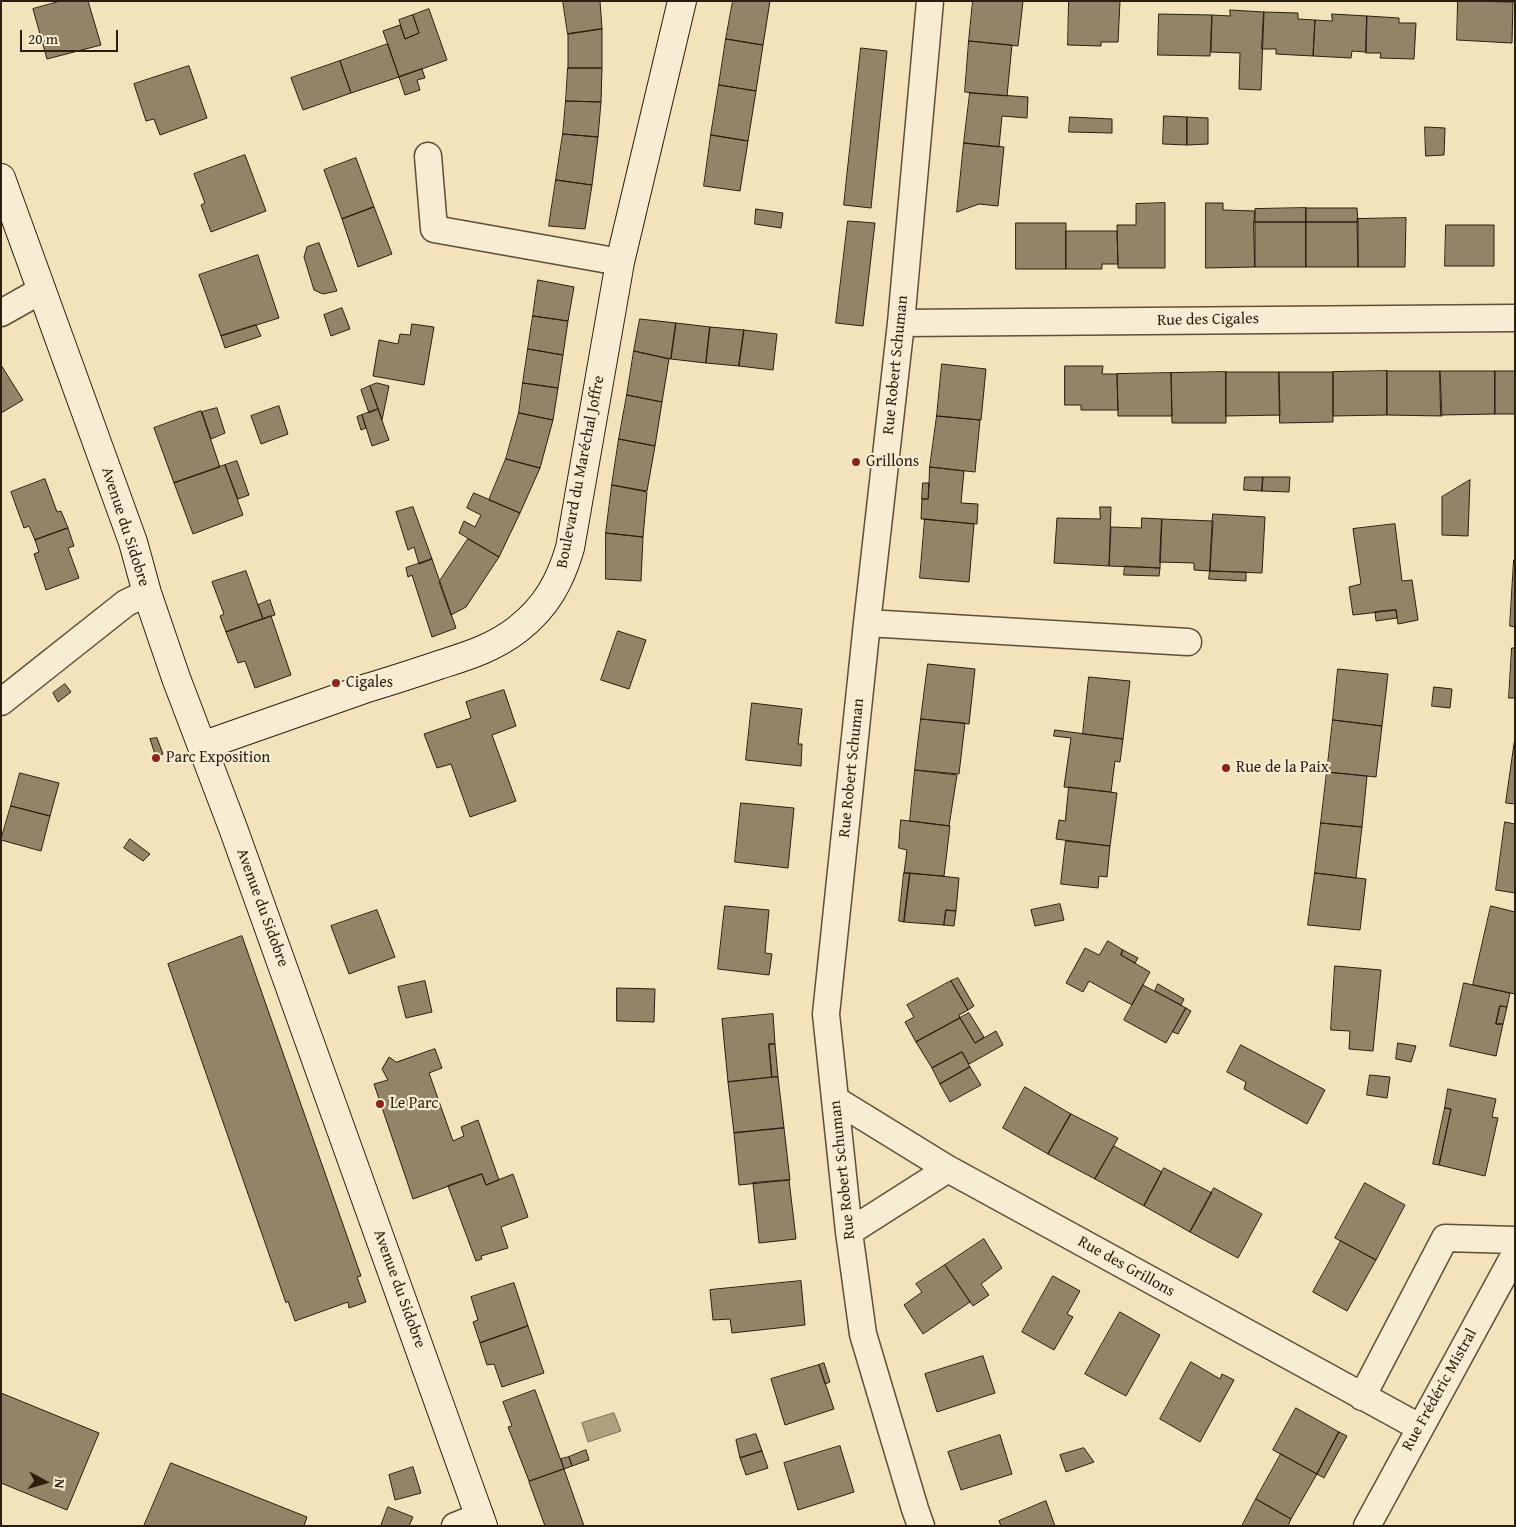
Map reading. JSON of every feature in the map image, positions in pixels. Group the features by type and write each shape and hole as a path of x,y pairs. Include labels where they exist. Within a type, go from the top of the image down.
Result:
{"main road":[{"name":"Boulevard du Maréchal Joffre","path":"202,746 365,689 477,653 518,629 551,593 563,572 570,548 620,262 682,1"},
{"name":"Avenue du Sidobre","path":"1,178 133,542 147,593 176,678 451,1433 473,1523"}],"street":[{"name":"Rue Robert Schuman","path":"921,1526 863,1334 849,1232 826,1014 901,323 930,1"},
{"path":"428,156 434,229 620,262"},
{"path":"1,313 42,290"},
{"name":"Rue des Cigales","path":"901,323 1515,318"},
{"path":"1,702 126,603 147,593"},
{"path":"867,624 1188,642"},
{"name":"Rue des Grillons","path":"836,1100 948,1169 1419,1427"},
{"path":"849,1232 948,1169"},
{"path":"1362,1397 1445,1238 1515,1240"},
{"name":"Rue Frédéric Mistral","path":"1367,1526 1419,1427 1515,1254"}],"shaded area":[{"path":"614,1413 621,1431 588,1442 582,1423"}],"building":[{"path":"61,1 88,1 101,45 47,59 33,9"},
{"path":"563,1 600,1 602,29 568,34"},
{"path":"733,1 770,1 763,45 726,39"},
{"path":"973,1 1023,1 1018,46 969,41"},
{"path":"1069,1 1120,1 1118,42 1101,42 1101,46 1068,45"},
{"path":"1458,1 1513,2 1512,43 1457,40"},
{"path":"429,9 447,60 399,77 383,31 400,25 405,39 419,33 413,15"},
{"path":"1230,10 1264,12 1261,90 1239,89 1240,53 1211,52 1212,15 1230,16"},
{"path":"1264,12 1298,13 1298,19 1315,20 1313,56 1276,54 1276,49 1262,49"},
{"path":"1159,14 1212,15 1210,56 1158,55"},
{"path":"1332,14 1367,16 1366,52 1352,51 1351,58 1313,56 1315,20 1332,21"},
{"path":"413,15 419,33 405,39 399,20"},
{"path":"1367,16 1399,18 1399,23 1416,23 1414,59 1380,58 1381,53 1366,53"},
{"path":"602,29 602,68 568,68 568,34"},
{"path":"726,39 763,45 756,91 719,85"},
{"path":"969,41 1012,45 1007,96 965,92"},
{"path":"388,44 399,77 351,93 340,61"},
{"path":"861,48 887,51 871,208 844,205"},
{"path":"340,61 351,93 303,110 291,78"},
{"path":"189,66 207,118 160,135 154,119 146,121 134,84"},
{"path":"568,68 602,68 601,102 566,101"},
{"path":"422,69 425,78 417,80 420,90 405,95 399,77"},
{"path":"719,85 756,91 748,141 711,135"},
{"path":"970,93 1028,97 1027,118 1002,116 999,147 964,143"},
{"path":"566,101 601,102 598,137 563,134"},
{"path":"1164,116 1187,117 1187,145 1163,144"},
{"path":"1070,117 1112,119 1112,133 1069,132"},
{"path":"1187,117 1208,118 1208,144 1187,145"},
{"path":"1425,127 1445,128 1444,155 1426,156"},
{"path":"563,134 598,137 592,185 556,180"},
{"path":"711,135 748,141 740,191 704,186"},
{"path":"964,143 1004,147 998,206 979,204 957,212"},
{"path":"245,155 266,211 211,232 201,205 205,203 194,174"},
{"path":"356,158 374,207 342,219 324,170"},
{"path":"556,180 592,185 585,229 549,226"},
{"path":"1165,203 1165,268 1118,268 1117,225 1136,225 1136,204"},
{"path":"1206,203 1223,203 1223,210 1255,211 1255,267 1206,268"},
{"path":"374,207 392,254 358,267 342,219"},
{"path":"1306,208 1357,208 1358,222 1306,222"},
{"path":"1306,208 1306,222 1254,222 1255,209"},
{"path":"756,209 783,213 781,228 755,224"},
{"path":"1406,218 1405,267 1358,267 1357,219"},
{"path":"848,221 875,223 863,326 836,323"},
{"path":"1254,222 1306,222 1306,267 1255,267"},
{"path":"1306,222 1358,222 1358,267 1306,267"},
{"path":"1016,223 1066,223 1066,269 1016,269"},
{"path":"1446,225 1494,225 1494,266 1445,266"},
{"path":"1066,231 1117,231 1118,264 1102,264 1102,269 1066,269"},
{"path":"319,243 337,291 323,294 314,290 304,257 307,247"},
{"path":"258,255 279,318 221,336 199,275"},
{"path":"538,280 574,287 568,321 533,316"},
{"path":"342,308 350,329 331,336 324,315"},
{"path":"533,316 568,321 563,355 528,349"},
{"path":"640,319 676,323 671,359 634,351"},
{"path":"676,323 710,327 706,363 671,359"},
{"path":"412,324 434,327 424,385 373,376 379,340 398,344 400,334 410,335"},
{"path":"256,325 261,336 225,348 221,336"},
{"path":"710,327 744,330 739,366 706,363"},
{"path":"744,330 777,334 773,370 739,366"},
{"path":"528,349 563,355 558,388 523,383"},
{"path":"634,351 669,359 662,402 627,395"},
{"path":"942,364 986,369 981,420 937,416"},
{"path":"1,365 23,400 1,413"},
{"path":"1065,366 1103,366 1102,374 1117,374 1118,410 1081,410 1081,405 1065,405"},
{"path":"1387,371 1440,371 1442,416 1387,415"},
{"path":"1387,371 1387,415 1333,416 1333,372"},
{"path":"1440,371 1495,371 1495,414 1441,415"},
{"path":"1495,371 1515,371 1515,414 1495,414"},
{"path":"1226,372 1226,423 1172,423 1171,373"},
{"path":"1226,372 1279,372 1280,415 1226,416"},
{"path":"1279,372 1333,372 1333,422 1280,423"},
{"path":"1171,373 1172,416 1118,416 1117,374"},
{"path":"377,383 389,386 382,420 370,386"},
{"path":"523,383 558,388 553,420 519,413"},
{"path":"370,386 378,409 369,413 361,390"},
{"path":"627,395 662,402 655,446 619,439"},
{"path":"279,406 288,434 261,444 251,416"},
{"path":"217,408 225,433 211,439 202,412"},
{"path":"378,409 389,440 372,446 362,415"},
{"path":"201,411 220,467 174,483 154,428"},
{"path":"519,413 553,420 540,468 506,459"},
{"path":"362,415 366,428 361,430 357,417"},
{"path":"937,416 980,420 975,472 930,467"},
{"path":"619,439 655,446 647,491 612,485"},
{"path":"506,459 540,468 520,513 489,500"},
{"path":"237,461 249,495 238,499 225,465"},
{"path":"225,465 243,515 193,534 174,483"},
{"path":"930,467 964,471 961,503 978,504 977,524 921,519 922,499 928,499"},
{"path":"1245,477 1263,477 1262,491 1244,490"},
{"path":"1263,477 1290,477 1289,492 1262,491"},
{"path":"45,479 57,512 61,511 68,528 35,540 29,526 24,528 11,492"},
{"path":"1470,480 1468,536 1442,535 1442,497"},
{"path":"923,483 929,483 928,499 922,499"},
{"path":"612,485 647,492 643,537 606,533"},
{"path":"474,493 520,513 499,557 459,533 464,521 475,527 481,515 467,508"},
{"path":"413,507 432,559 419,564 414,547 408,550 396,512"},
{"path":"1100,507 1111,507 1109,566 1054,563 1057,518 1100,519"},
{"path":"1213,514 1265,517 1262,573 1210,571"},
{"path":"1142,518 1162,519 1160,568 1109,566 1111,527 1141,528"},
{"path":"925,519 974,524 969,582 920,578"},
{"path":"1162,519 1213,521 1210,571 1194,570 1194,563 1160,562"},
{"path":"1395,524 1402,581 1412,580 1418,620 1398,624 1396,610 1353,615 1349,587 1361,584 1353,529"},
{"path":"68,528 74,546 68,548 79,578 46,590 34,554 39,552 35,540"},
{"path":"606,533 643,537 641,581 606,579"},
{"path":"468,539 499,557 466,607 451,615 439,582"},
{"path":"432,559 456,628 432,637 412,575 408,577 406,568"},
{"path":"1515,560 1515,627 1510,626"},
{"path":"1125,566 1160,568 1159,576 1124,575"},
{"path":"246,571 263,619 226,632 220,616 224,614 212,582"},
{"path":"1210,571 1246,572 1246,581 1209,579"},
{"path":"270,600 275,615 263,619 258,605"},
{"path":"1396,610 1397,618 1376,621 1375,612"},
{"path":"271,616 291,675 255,688 245,661 238,663 226,632"},
{"path":"618,631 646,640 629,689 601,680"},
{"path":"1512,648 1515,648 1515,698 1509,698"},
{"path":"928,664 975,669 969,724 921,719"},
{"path":"1338,669 1388,674 1382,726 1333,720"},
{"path":"1089,677 1130,681 1123,739 1083,734"},
{"path":"65,684 71,692 58,702 53,693"},
{"path":"1434,687 1452,689 1450,708 1432,706"},
{"path":"504,690 516,726 492,735 516,801 470,817 451,764 437,768 424,734 471,718 466,702"},
{"path":"752,703 802,709 798,744 802,744 801,766 746,760"},
{"path":"921,719 965,723 959,774 915,770"},
{"path":"1333,720 1382,726 1376,777 1327,772"},
{"path":"1055,730 1123,739 1120,762 1115,761 1111,792 1064,787 1071,738 1054,736"},
{"path":"1515,737 1515,804 1506,803"},
{"path":"157,738 163,754 156,757 150,739"},
{"path":"915,770 957,775 949,826 910,821"},
{"path":"1327,772 1367,776 1362,827 1321,823"},
{"path":"20,773 59,783 50,816 11,806"},
{"path":"1069,787 1117,793 1110,846 1056,839 1059,820 1065,821"},
{"path":"741,803 794,808 788,868 735,862"},
{"path":"11,806 50,816 41,851 1,840"},
{"path":"901,820 950,826 944,876 904,873 907,850 899,848"},
{"path":"1505,822 1515,824 1515,893 1496,890"},
{"path":"1321,823 1362,827 1356,878 1315,873"},
{"path":"130,839 150,854 143,861 124,848"},
{"path":"1066,841 1110,846 1107,877 1099,876 1098,888 1061,884"},
{"path":"904,873 910,873 904,922 899,921"},
{"path":"910,873 959,878 956,911 946,910 944,925 904,922"},
{"path":"1315,873 1366,879 1360,930 1308,925"},
{"path":"1060,904 1064,920 1035,926 1031,910"},
{"path":"725,906 769,910 765,953 772,954 769,975 718,969"},
{"path":"1491,906 1515,912 1515,994 1473,985"},
{"path":"377,910 395,957 349,974 331,926"},
{"path":"946,910 956,911 954,926 944,925"},
{"path":"242,936 361,1276 357,1277 366,1302 349,1308 348,1302 295,1321 288,1301 286,1303 168,964"},
{"path":"1108,941 1123,950 1121,955 1150,972 1132,1005 1089,981 1083,992 1066,983 1085,948 1099,955"},
{"path":"1123,950 1138,958 1135,963 1121,955"},
{"path":"1335,966 1381,970 1373,1051 1349,1049 1350,1031 1331,1030"},
{"path":"958,978 974,1006 968,1010 951,981"},
{"path":"425,981 432,1012 406,1018 398,987"},
{"path":"951,981 968,1010 959,1015 960,1018 916,1042 905,1022 914,1017 907,1005"},
{"path":"1464,983 1510,993 1507,1007 1500,1006 1496,1024 1503,1024 1496,1056 1450,1046"},
{"path":"1158,984 1184,999 1181,1005 1155,991"},
{"path":"1143,985 1186,1008 1166,1043 1124,1020"},
{"path":"617,988 655,989 654,1022 617,1021"},
{"path":"1500,1006 1507,1007 1503,1024 1496,1024"},
{"path":"1186,1008 1191,1011 1178,1034 1173,1032"},
{"path":"969,1013 984,1037 975,1043 960,1018"},
{"path":"773,1014 775,1044 769,1044 772,1077 728,1082 722,1019"},
{"path":"960,1018 975,1043 996,1031 1003,1045 969,1064 962,1052 932,1068 916,1042"},
{"path":"1398,1043 1416,1046 1411,1062 1396,1059"},
{"path":"769,1044 775,1044 778,1077 772,1077"},
{"path":"1241,1045 1325,1090 1307,1124 1244,1089 1246,1082 1227,1072"},
{"path":"435,1049 442,1068 429,1073 453,1141 464,1136 461,1127 478,1120 499,1180 486,1185 482,1174 413,1199 374,1084 388,1080 382,1069 389,1057 396,1062"},
{"path":"962,1052 970,1067 940,1084 932,1068"},
{"path":"970,1067 981,1085 950,1102 940,1084"},
{"path":"1370,1075 1390,1077 1387,1098 1367,1095"},
{"path":"778,1077 784,1128 734,1133 728,1082"},
{"path":"1025,1087 1071,1114 1048,1154 1003,1128"},
{"path":"1448,1089 1496,1099 1492,1117 1498,1118 1485,1176 1439,1165 1451,1109 1445,1108"},
{"path":"1445,1108 1451,1109 1439,1165 1433,1164"},
{"path":"1071,1114 1118,1138 1095,1179 1048,1154"},
{"path":"784,1128 790,1180 739,1185 734,1133"},
{"path":"1114,1146 1162,1172 1144,1206 1095,1179"},
{"path":"1164,1168 1212,1193 1190,1232 1144,1206"},
{"path":"482,1174 486,1185 513,1174 528,1217 501,1227 508,1248 481,1256 482,1259 476,1261 448,1186"},
{"path":"789,1180 796,1239 759,1243 753,1183"},
{"path":"1365,1183 1405,1205 1376,1260 1335,1238"},
{"path":"1214,1188 1262,1214 1238,1258 1190,1232"},
{"path":"984,1239 1002,1268 981,1284 989,1295 973,1306 945,1265"},
{"path":"1341,1241 1376,1260 1347,1311 1313,1292"},
{"path":"945,1265 970,1302 923,1334 904,1305 922,1292 916,1284"},
{"path":"1053,1276 1080,1291 1067,1314 1073,1317 1054,1350 1022,1332"},
{"path":"801,1281 805,1325 732,1333 730,1319 713,1320 710,1290"},
{"path":"514,1283 528,1326 480,1343 473,1322 478,1320 471,1297"},
{"path":"1120,1312 1160,1335 1126,1396 1085,1374"},
{"path":"528,1326 544,1373 502,1387 494,1364 487,1365 480,1343"},
{"path":"983,1356 995,1393 937,1412 925,1374"},
{"path":"1191,1362 1220,1379 1222,1374 1234,1380 1200,1442 1160,1419"},
{"path":"824,1363 830,1382 825,1384 819,1365"},
{"path":"819,1365 834,1409 785,1425 771,1379"},
{"path":"535,1390 564,1469 529,1481 508,1427 512,1426 503,1402"},
{"path":"1,1393 99,1433 67,1510 1,1483"},
{"path":"1296,1408 1339,1432 1317,1474 1273,1450"},
{"path":"1339,1432 1347,1436 1324,1478 1317,1474"},
{"path":"756,1434 762,1451 740,1458 736,1440"},
{"path":"1000,1435 1012,1474 961,1490 948,1452"},
{"path":"840,1446 854,1492 798,1510 784,1463"},
{"path":"1084,1448 1094,1462 1066,1472 1060,1455"},
{"path":"586,1450 589,1460 572,1466 569,1457"},
{"path":"762,1451 768,1468 746,1475 740,1458"},
{"path":"1281,1454 1317,1474 1291,1519 1256,1499"},
{"path":"569,1457 572,1466 564,1469 561,1459"},
{"path":"171,1463 307,1517 304,1526 144,1526"},
{"path":"413,1467 421,1493 395,1500 389,1475"},
{"path":"564,1469 584,1526 545,1526 529,1482"},
{"path":"1256,1499 1291,1519 1288,1526 1242,1526"},
{"path":"1046,1501 1055,1526 1001,1526 999,1521"},
{"path":"388,1507 413,1517 409,1526 381,1526"}],"place":[{"name":"Grillons","path":"856,462"},
{"name":"Cigales","path":"336,683"},
{"name":"Parc Exposition","path":"156,758"},
{"name":"Rue de la Paix","path":"1226,768"},
{"name":"Le Parc","path":"380,1104"}]}
